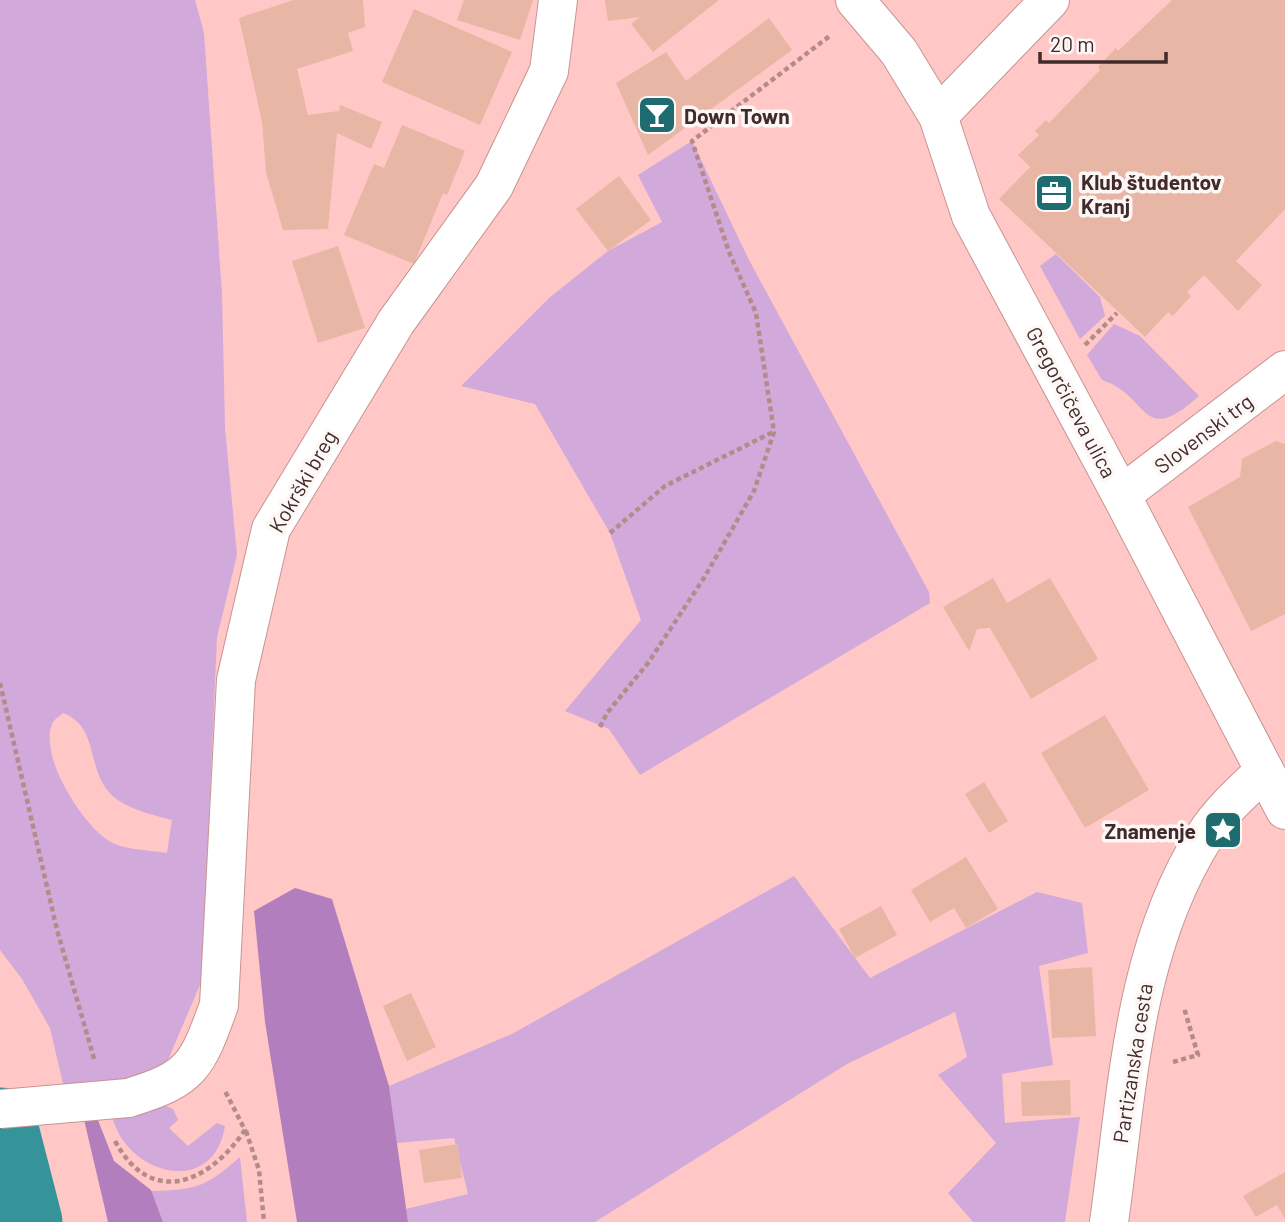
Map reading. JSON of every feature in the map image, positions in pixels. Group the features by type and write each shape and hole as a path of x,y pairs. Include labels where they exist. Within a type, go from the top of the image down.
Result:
{"street":[{"name":"Kokrški breg","path":"0,1109 128,1098 163,1088 190,1070 205,1042 219,1005 236,680 271,530 396,323 494,186 549,71 558,0"},
{"path":"938,116 1050,0"},
{"name":"Gregorčičeva ulica","path":"860,5 900,51 938,116 971,216 1121,495 1285,810"},
{"name":"Slovenski trg","path":"1121,495 1285,370"},
{"name":"Partizanska cesta","path":"1109,1222 1138,1004 1159,927 1207,833 1264,771"}],"path":[{"path":"600,727 607,713 648,663 704,578 754,491 774,432 756,313 729,252 692,141 860,5"},
{"path":"1077,353 1117,313"},
{"path":"610,533 665,486 774,432"},
{"path":"0,683 57,930 97,1070"},
{"path":"205,1042 232,1111 245,1130 259,1170 264,1222"},
{"path":"110,1132 138,1171 169,1182 200,1176 229,1155 245,1130"}],"shaded area":[{"path":"0,0 195,0 204,33 222,294 225,428 237,555 217,637 202,980 165,1067 140,1079 64,1088 50,1028 22,979 0,950","holes":["63,713 74,719 87,737 101,781 108,791 129,807 172,820 167,853 129,848 109,841 76,805 57,771 50,738 53,723"]},
{"path":"692,141 749,260 929,592 930,603 640,775 609,729 565,711 641,620 610,533 535,404 461,386 549,298 608,251 662,222 638,175"},
{"path":"1056,254 1100,297 1105,316 1080,339 1040,266"},
{"path":"1114,324 1140,336 1199,396 1166,418 1155,418 1146,414 1118,387 1102,380 1087,355"},
{"path":"794,876 870,978 1037,892 1082,903 1088,953 1039,966 1053,1065 1002,1074 1005,1123 1080,1117 1065,1222 973,1222 948,1193 996,1143 938,1075 967,1057 955,1012 847,1064 595,1222 408,1222 406,1209 468,1194 454,1138 397,1143 389,1086 512,1034"},
{"path":"295,888 332,899 389,1086 408,1222 297,1222 265,1022 254,911"},
{"path":"156,1102 173,1109 178,1120 169,1128 188,1146 217,1123 225,1126 217,1150 203,1164 186,1171 166,1170 147,1162 130,1149 117,1131 111,1109"},
{"path":"94,1110 114,1161 151,1190 163,1222 108,1222 82,1111"},
{"path":"240,1157 247,1222 163,1222 151,1191 200,1185 218,1175"}],"building":[{"path":"293,0 363,0 365,27 348,33 353,51 297,69 308,115 339,111 340,105 382,122 371,149 337,133 328,229 283,230 266,172 262,122 239,18"},
{"path":"464,0 533,0 520,40 457,20"},
{"path":"605,0 719,0 653,52 631,24 640,17 608,21"},
{"path":"1172,0 1285,0 1285,209 1236,261 1262,285 1238,311 1204,275 1187,292 1191,296 1173,316 1168,312 1145,337 999,199 1030,167 1018,155 1039,135 1035,131 1046,120 1049,123 1100,70 1098,67 1116,48 1118,51"},
{"path":"414,9 512,52 480,125 382,82"},
{"path":"769,18 792,50 648,155 616,83 666,52 686,81"},
{"path":"402,125 465,151 447,195 443,193 414,264 344,235 374,164 384,168"},
{"path":"619,176 651,220 608,251 576,209"},
{"path":"338,246 365,328 318,343 292,261"},
{"path":"1276,441 1285,444 1285,614 1251,631 1188,507 1240,477 1242,459"},
{"path":"993,578 1007,603 1050,578 1098,659 1031,699 990,628 977,629 969,651 943,607"},
{"path":"1105,715 1149,790 1085,828 1041,753"},
{"path":"984,782 1008,821 989,833 965,794"},
{"path":"966,857 998,909 966,928 954,908 930,922 911,890"},
{"path":"881,906 897,935 855,958 839,929"},
{"path":"1092,967 1096,1036 1052,1038 1048,970"},
{"path":"411,993 436,1047 407,1061 383,1006"},
{"path":"1070,1080 1071,1115 1022,1116 1021,1082"},
{"path":"458,1144 462,1178 424,1183 419,1150"},
{"path":"1285,1172 1285,1219 1277,1205 1256,1217 1243,1196"}],"waterway":[{"path":"0,1125 25,1222"}],"place":[{"name":"Down Town","path":"657,115"},
{"name":"Klub študentov Kranj","path":"1054,193"},
{"name":"Znamenje","path":"1223,830"}]}
